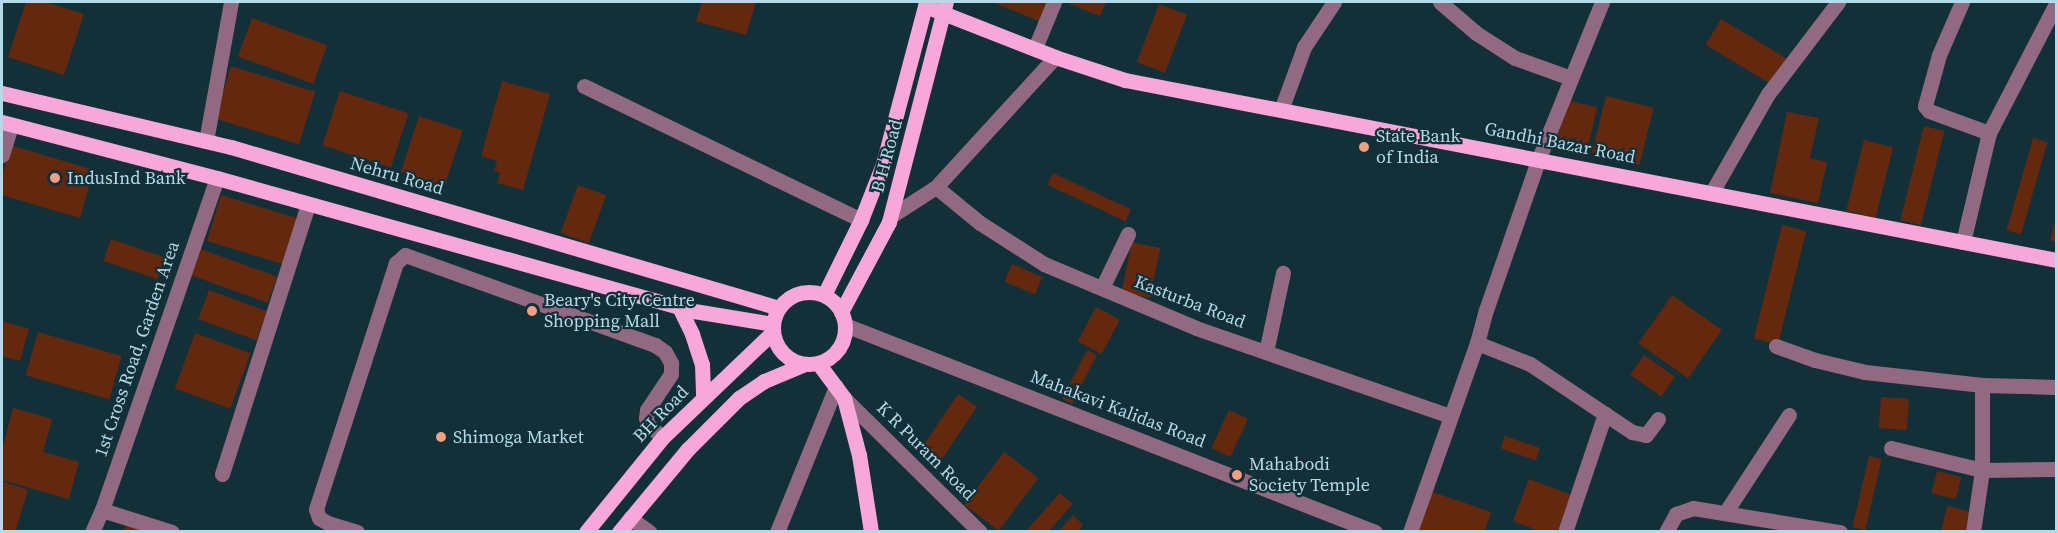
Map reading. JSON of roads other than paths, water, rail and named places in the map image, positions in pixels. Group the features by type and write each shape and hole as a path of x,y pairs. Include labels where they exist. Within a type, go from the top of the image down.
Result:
{"main road":[{"name":"Gandhi Bazar Road","path":"922,3 945,7 1055,57 1125,80 1539,158 2056,260"},
{"path":"824,295 861,220 884,164 922,3"},
{"name":"B H Road","path":"843,318 891,216 945,7"},
{"name":"Nehru Road","path":"2,93 206,141 779,308"},
{"path":"6,123 217,178 679,307 773,328"},
{"path":"619,531 688,449 739,398 764,381 812,364 830,358 839,349 844,337 843,318 834,302 824,295 811,292 799,293 788,298 779,308 773,328 776,343 782,353 792,361 812,364 840,392 859,455 871,531"},
{"path":"679,307 692,334 702,364 703,398"},
{"name":"BH Road","path":"586,531 663,437 773,328"}],"street":[{"path":"206,141 231,2"},
{"path":"1035,48 1053,2"},
{"path":"1281,110 1304,47 1334,2"},
{"path":"1440,2 1476,33 1515,58 1571,78"},
{"path":"1410,531 1478,343 1486,310 1539,158 1602,2"},
{"path":"1712,192 1768,94 1838,2"},
{"path":"1962,2 1939,54 1924,106 1929,111 1989,133"},
{"path":"1963,242 1989,133 2051,23 2056,4"},
{"path":"891,216 936,187 1055,57"},
{"path":"584,86 861,220"},
{"path":"2,155 6,123"},
{"name":"1st Cross Road, Garden Area","path":"92,531 102,510 217,178"},
{"name":"Kasturba Road","path":"936,187 980,223 1044,264 1196,328 1450,416"},
{"path":"222,474 308,204"},
{"path":"1102,288 1128,234"},
{"path":"357,531 328,524 319,518 316,509 396,263 405,255 655,345 665,352 671,363 671,374 647,410 646,418 648,425 663,437"},
{"path":"1266,352 1283,273"},
{"name":"Mahakavi Kalidas Road","path":"843,318 1376,531"},
{"path":"1478,343 1530,364 1641,436 1646,435 1658,419"},
{"path":"1776,346 1815,360 1865,372 1982,385 2056,387"},
{"path":"1973,531 1982,470 1982,385"},
{"path":"777,531 840,392"},
{"name":"K R Puram Road","path":"840,392 980,531"},
{"path":"1565,531 1605,414"},
{"path":"1725,513 1789,415"},
{"path":"1891,448 1982,470 2056,468"},
{"path":"1666,531 1676,514 1694,508 1840,531"},
{"path":"102,510 172,531"},
{"path":"630,518 650,531"}],"place":[{"name":"State Bank of India","path":"1364,147"},
{"name":"IndusInd Bank","path":"55,178"},
{"name":"Beary's City Centre Shopping Mall","path":"532,311"},
{"name":"Shimoga Market","path":"441,437"},
{"name":"Mahabodi Society Temple","path":"1237,475"}]}
